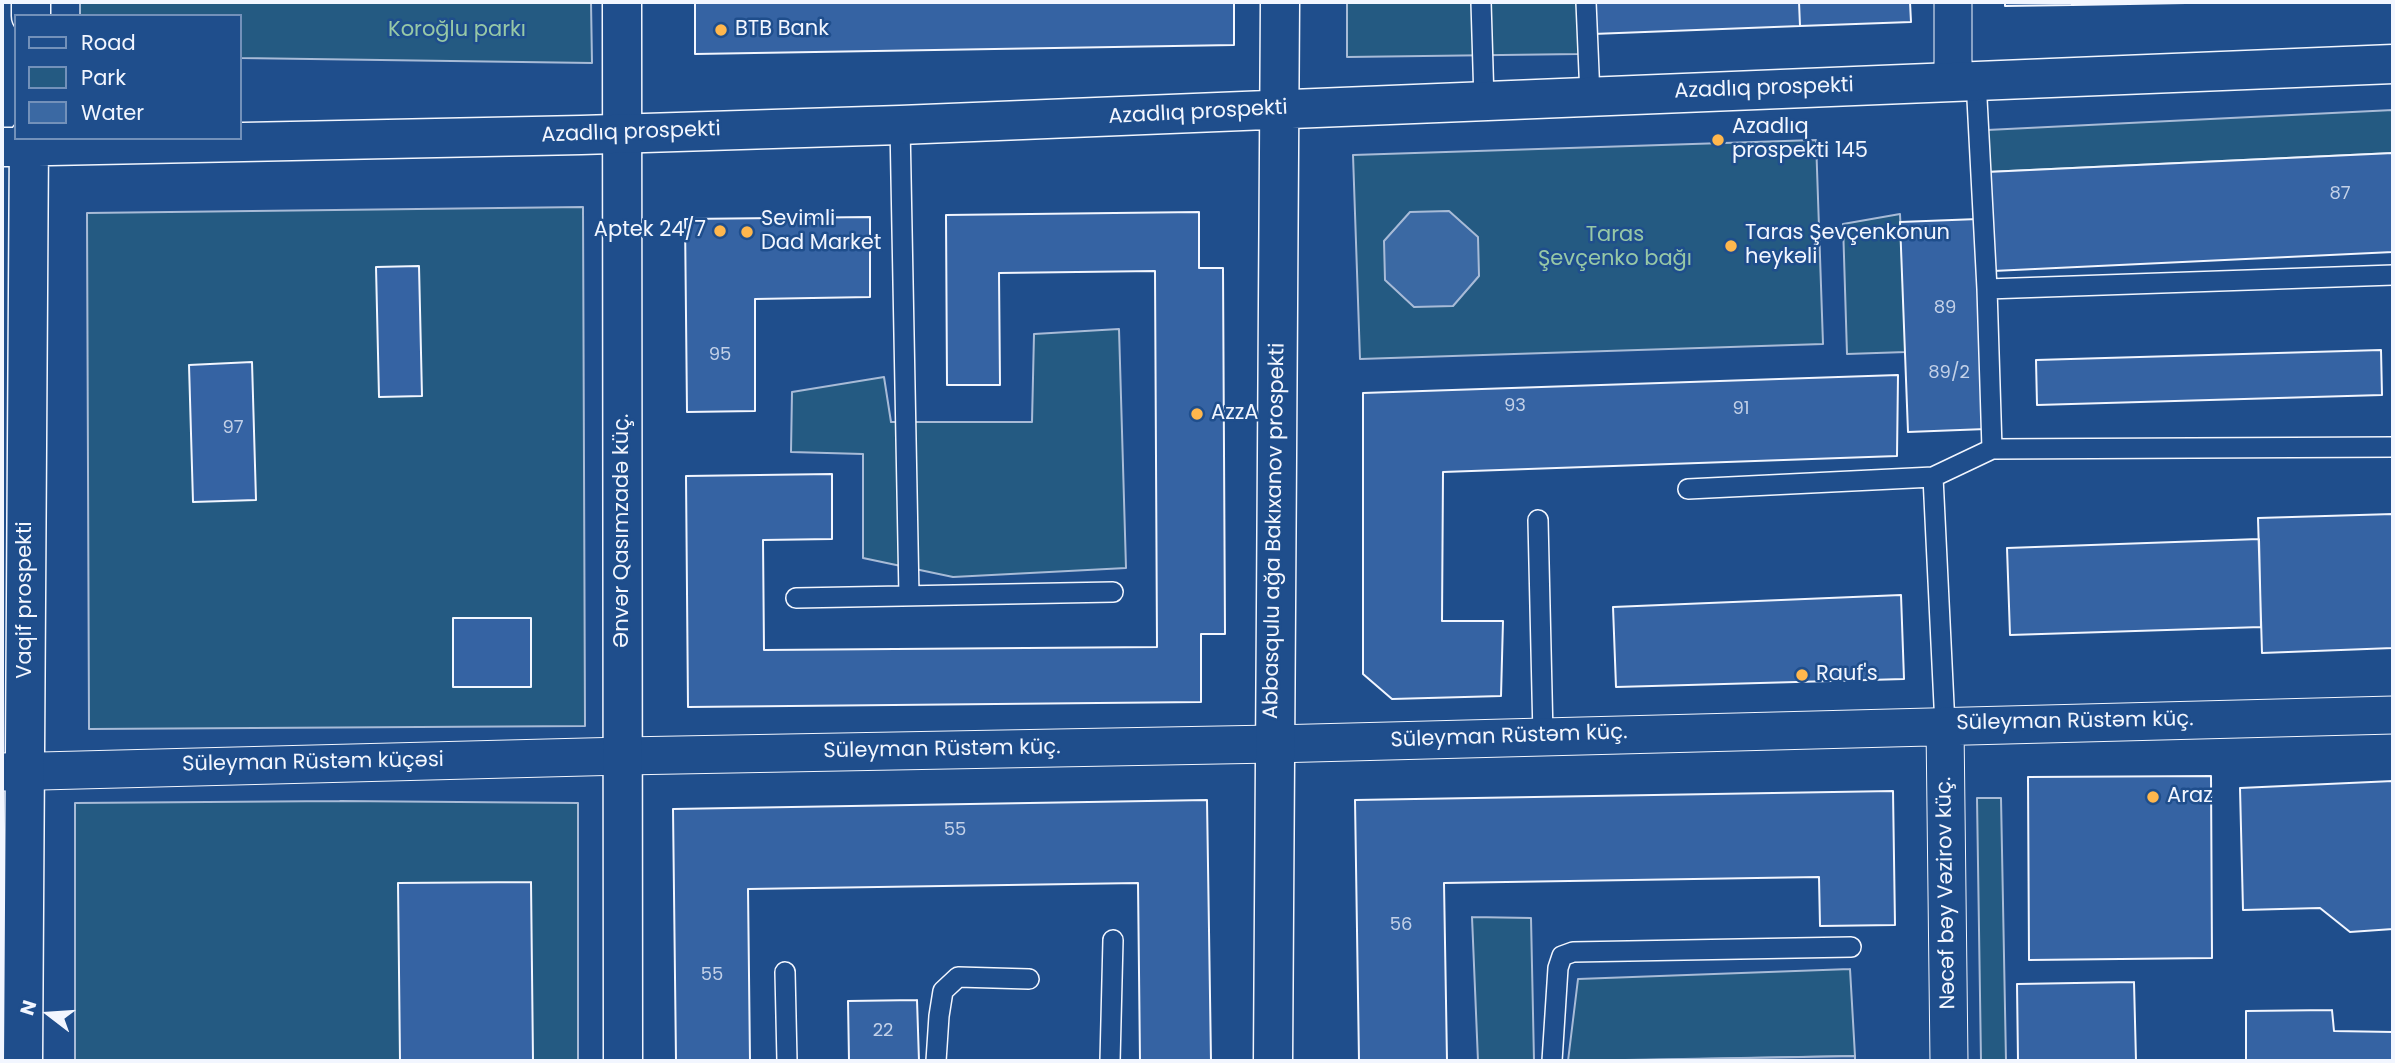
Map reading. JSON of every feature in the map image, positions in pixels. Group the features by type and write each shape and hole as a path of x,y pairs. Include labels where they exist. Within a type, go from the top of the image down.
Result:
{"main road":[{"name":"Ənvər Qasımzadə küç.","path":"622,2 623,1061"},
{"name":"Abbasqulu ağa Bakıxanov prospekti","path":"1273,1061 1280,2"},
{"name":"Azadlıq prospekti","path":"20,144 622,134 900,125 2393,64"},
{"name":"Vaqif prospekti","path":"16,1056 14,493 20,144"}],"street":[{"path":"1953,2 1965,81"},
{"name":"Süleyman Rüstəm küç.","path":"624,755 1273,744 2393,715"},
{"name":"Nəcəf bəy Vəzirov küç.","path":"1945,726 1949,1061"},
{"name":"Süleyman Rüstəm küçəsi","path":"13,772 624,755"}],"lane":[{"path":"1481,2 1485,101"},
{"path":"1586,2 1590,96"},
{"path":"1965,81 1987,289 1992,449"},
{"path":"900,125 909,596"},
{"path":"1987,289 2393,275"},
{"path":"1688,489 1933,477 1992,449 2393,447"},
{"path":"1933,477 1945,726"},
{"path":"1538,520 1543,736"},
{"path":"796,598 1113,592"},
{"path":"1110,1061 1113,940"},
{"path":"1552,1061 1558,968 1562,957 1573,952 1851,947"},
{"path":"785,971 787,1061"},
{"path":"936,1061 943,991 958,977 1029,979"}],"green space":[{"name":"Koroğlu parkı","path":"80,2 591,2 592,63 242,58 242,14 80,14"},
{"path":"1347,2 1578,2 1579,54 1347,57"},
{"path":"2393,110 2393,153 1987,172 1987,130"},
{"name":"Taras Şevçenko bağı","path":"1816,140 1823,344 1360,359 1353,155"},
{"path":"583,207 585,726 89,729 87,213"},
{"path":"1900,214 1906,352 1847,354 1843,224"},
{"path":"1119,329 1126,568 953,577 863,558 863,454 791,452 792,392 884,377 891,422 1032,422 1034,334"},
{"path":"1977,798 2001,798 2006,1061 1981,1061"},
{"path":"75,803 578,803 578,1061 75,1061"},
{"path":"1472,917 1531,918 1534,1061 1478,1061"},
{"path":"1850,969 1855,1056 1568,1061 1578,979"}],"shaded area":[{"path":"1855,1056 1855,1061 1594,1061"}],"water":[{"path":"1449,211 1478,237 1479,276 1453,306 1414,307 1385,280 1384,241 1410,212"}],"building":[{"path":"695,2 1234,2 1234,45 695,54"},
{"path":"1592,2 1799,2 1800,26 1593,34"},
{"path":"1799,2 1910,2 1911,22 1800,26"},
{"path":"2005,2 2072,2 2072,5 2005,6"},
{"path":"2072,2 2243,2 2072,5"},
{"path":"2393,153 2393,252 1993,271 1987,172"},
{"path":"1199,212 1199,268 1223,268 1225,634 1201,634 1201,702 688,707 686,476 832,474 832,539 763,540 764,650 1157,647 1155,271 999,273 1000,385 947,385 946,215"},
{"path":"870,217 870,297 755,299 755,411 687,412 685,219"},
{"path":"1978,219 1986,429 1908,432 1900,222"},
{"path":"419,266 422,396 379,397 376,267"},
{"path":"2381,350 2382,395 2037,405 2036,360"},
{"path":"252,362 256,500 193,502 189,365"},
{"path":"1898,375 1897,456 1443,472 1442,621 1503,621 1501,696 1392,699 1363,674 1363,393"},
{"path":"2393,514 2393,648 2262,653 2258,518"},
{"path":"2259,539 2261,627 2010,635 2007,548"},
{"path":"1901,595 1904,679 1616,687 1613,607"},
{"path":"453,618 531,618 531,687 453,687"},
{"path":"2211,776 2212,958 2029,960 2028,777"},
{"path":"2393,781 2393,929 2350,932 2320,908 2243,910 2240,788"},
{"path":"1893,791 1895,925 1820,926 1819,877 1444,883 1447,1061 1359,1061 1355,800"},
{"path":"1207,800 1211,1061 1140,1061 1138,883 748,889 750,1061 676,1061 673,809"},
{"path":"531,882 533,1061 400,1061 398,883"},
{"path":"2134,982 2136,1061 2018,1061 2017,984"},
{"path":"917,1000 919,1061 849,1061 848,1001"},
{"path":"2332,1010 2334,1031 2393,1032 2393,1061 2246,1061 2246,1011"}],"place":[{"name":"BTB Bank","path":"721,30"},
{"name":"Azadlıq prospekti 145","path":"1718,140"},
{"name":"Aptek 24/7","path":"720,231"},
{"name":"Sevimli Dad Market","path":"747,232"},
{"name":"Taras Şevçenkonun heykəli","path":"1731,246"},
{"name":"AzzA","path":"1197,414"},
{"name":"Rauf's","path":"1802,675"},
{"name":"Araz","path":"2153,797"}]}
